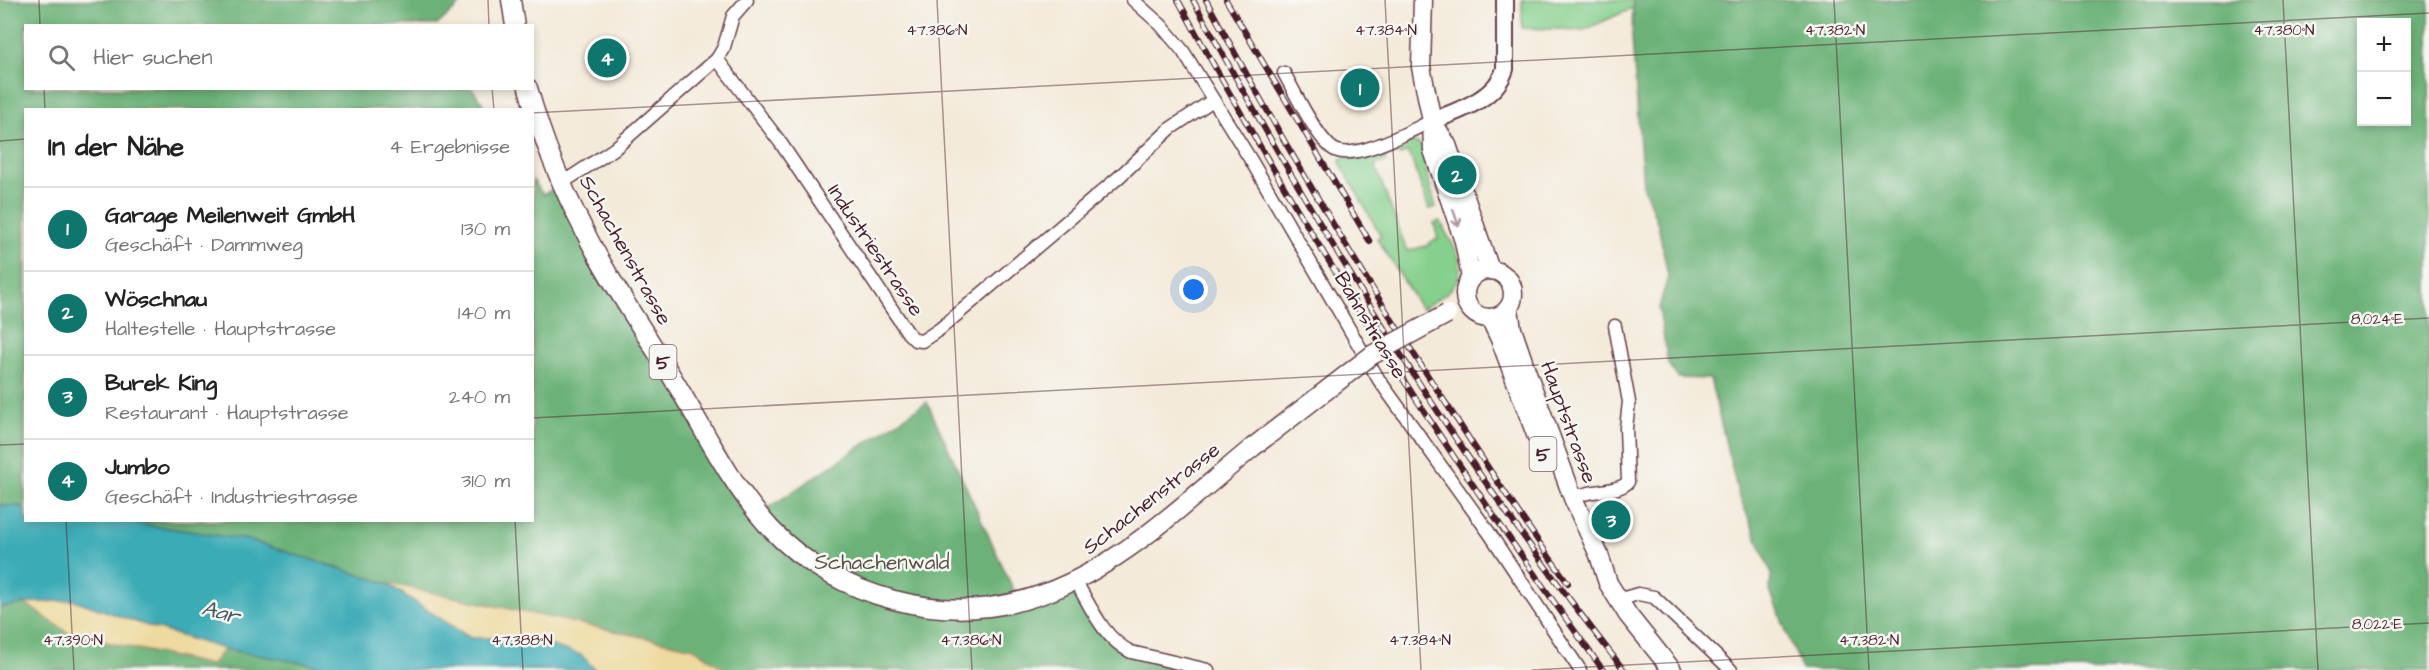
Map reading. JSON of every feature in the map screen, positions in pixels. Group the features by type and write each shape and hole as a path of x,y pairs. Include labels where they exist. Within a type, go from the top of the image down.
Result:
{"main road":[{"path":"512,0 515,24"},
{"path":"1423,0 1421,66 1432,121 1433,150 1464,241 1471,278"},
{"name":"Schachenstrasse","path":"529,90 548,150 586,234 726,466 758,514 773,531 823,571 874,595 908,604 956,609 999,606 1034,598 1076,582 1124,551 1253,447 1372,356 1467,304"},
{"path":"1432,121 1447,145 1490,270"},
{"path":"1490,270 1504,275 1509,281 1513,295 1509,309 1497,317 1490,318 1479,316 1467,304 1465,290 1476,273 1490,270"},
{"name":"Hauptstrasse","path":"1509,309 1515,339 1573,498 1599,555 1608,583"},
{"name":"Hauptstrasse","path":"1490,318 1576,536 1588,559 1608,583 1646,639 1672,670"}],"street":[{"path":"562,183 614,149 717,59 724,47 733,16 747,0"},
{"name":"Bahnstrasse","path":"1133,0 1143,7 1173,38 1252,162 1379,380 1490,534 1580,670"},
{"path":"1284,73 1330,147 1339,152 1360,151 1462,109 1494,89 1502,80 1505,69 1505,0"},
{"name":"Industriestrasse","path":"717,59 780,142 908,333 918,341 926,340 940,329 1119,177 1171,128 1213,100"},
{"path":"1573,498 1583,493 1620,488 1628,482 1626,428 1629,402 1615,326"},
{"path":"1076,582 1099,623 1121,647 1131,652 1208,670"},
{"path":"1618,600 1638,594 1654,597 1731,670"}],"green space":[{"path":"0,0 465,0 438,24 24,24 24,90 473,90 485,108 24,108 24,507 0,505"},
{"path":"1522,0 1633,0 1633,8 1584,30 1522,28"},
{"path":"1633,0 2429,0 2429,670 1802,670 1770,591 1771,572 1738,493 1710,379 1678,378 1668,364 1659,308 1668,276 1658,224 1643,185 1632,38"},
{"path":"1411,142 1418,143 1423,148 1427,176 1436,207 1429,209 1409,152 1399,155 1401,146 1404,147"},
{"path":"1378,151 1386,161 1375,165 1407,251 1429,245 1438,239 1434,223 1441,221 1458,255 1460,265 1456,282 1445,294 1421,309 1377,238 1381,236 1340,163 1345,157"},
{"name":"Schachenwald","path":"534,182 543,195 562,183 759,514 927,402 1015,593 1076,582 1121,647 1208,670 726,670 694,648 386,583 248,540 128,522 534,522"},
{"path":"25,603 70,634 211,665 224,649 344,670 0,670 0,608"}],"sand":[{"path":"386,583 694,648 726,670 596,670 580,655 525,638 470,638"},
{"path":"74,600 224,649 211,665 70,634 25,603"}],"water":[{"name":"Aar","path":"0,505 24,507 24,522 128,522 248,540 386,583 470,638 525,638 581,655 596,670 344,670 224,649 74,600 25,603 0,608"}],"railway":[{"path":"1178,0 1276,173 1379,342 1489,508 1603,670"},
{"path":"1193,0 1290,173 1394,344 1505,511 1624,670"},
{"path":"1206,0 1294,158 1388,313 1495,478 1568,583"},
{"path":"1226,0 1370,242"}],"place":[{"name":"Jumbo","path":"607,58"},
{"name":"Garage Meilenweit GmbH","path":"1360,88"},
{"name":"Wöschnau","path":"1457,175"},
{"name":"Burek King","path":"1611,520"}]}
